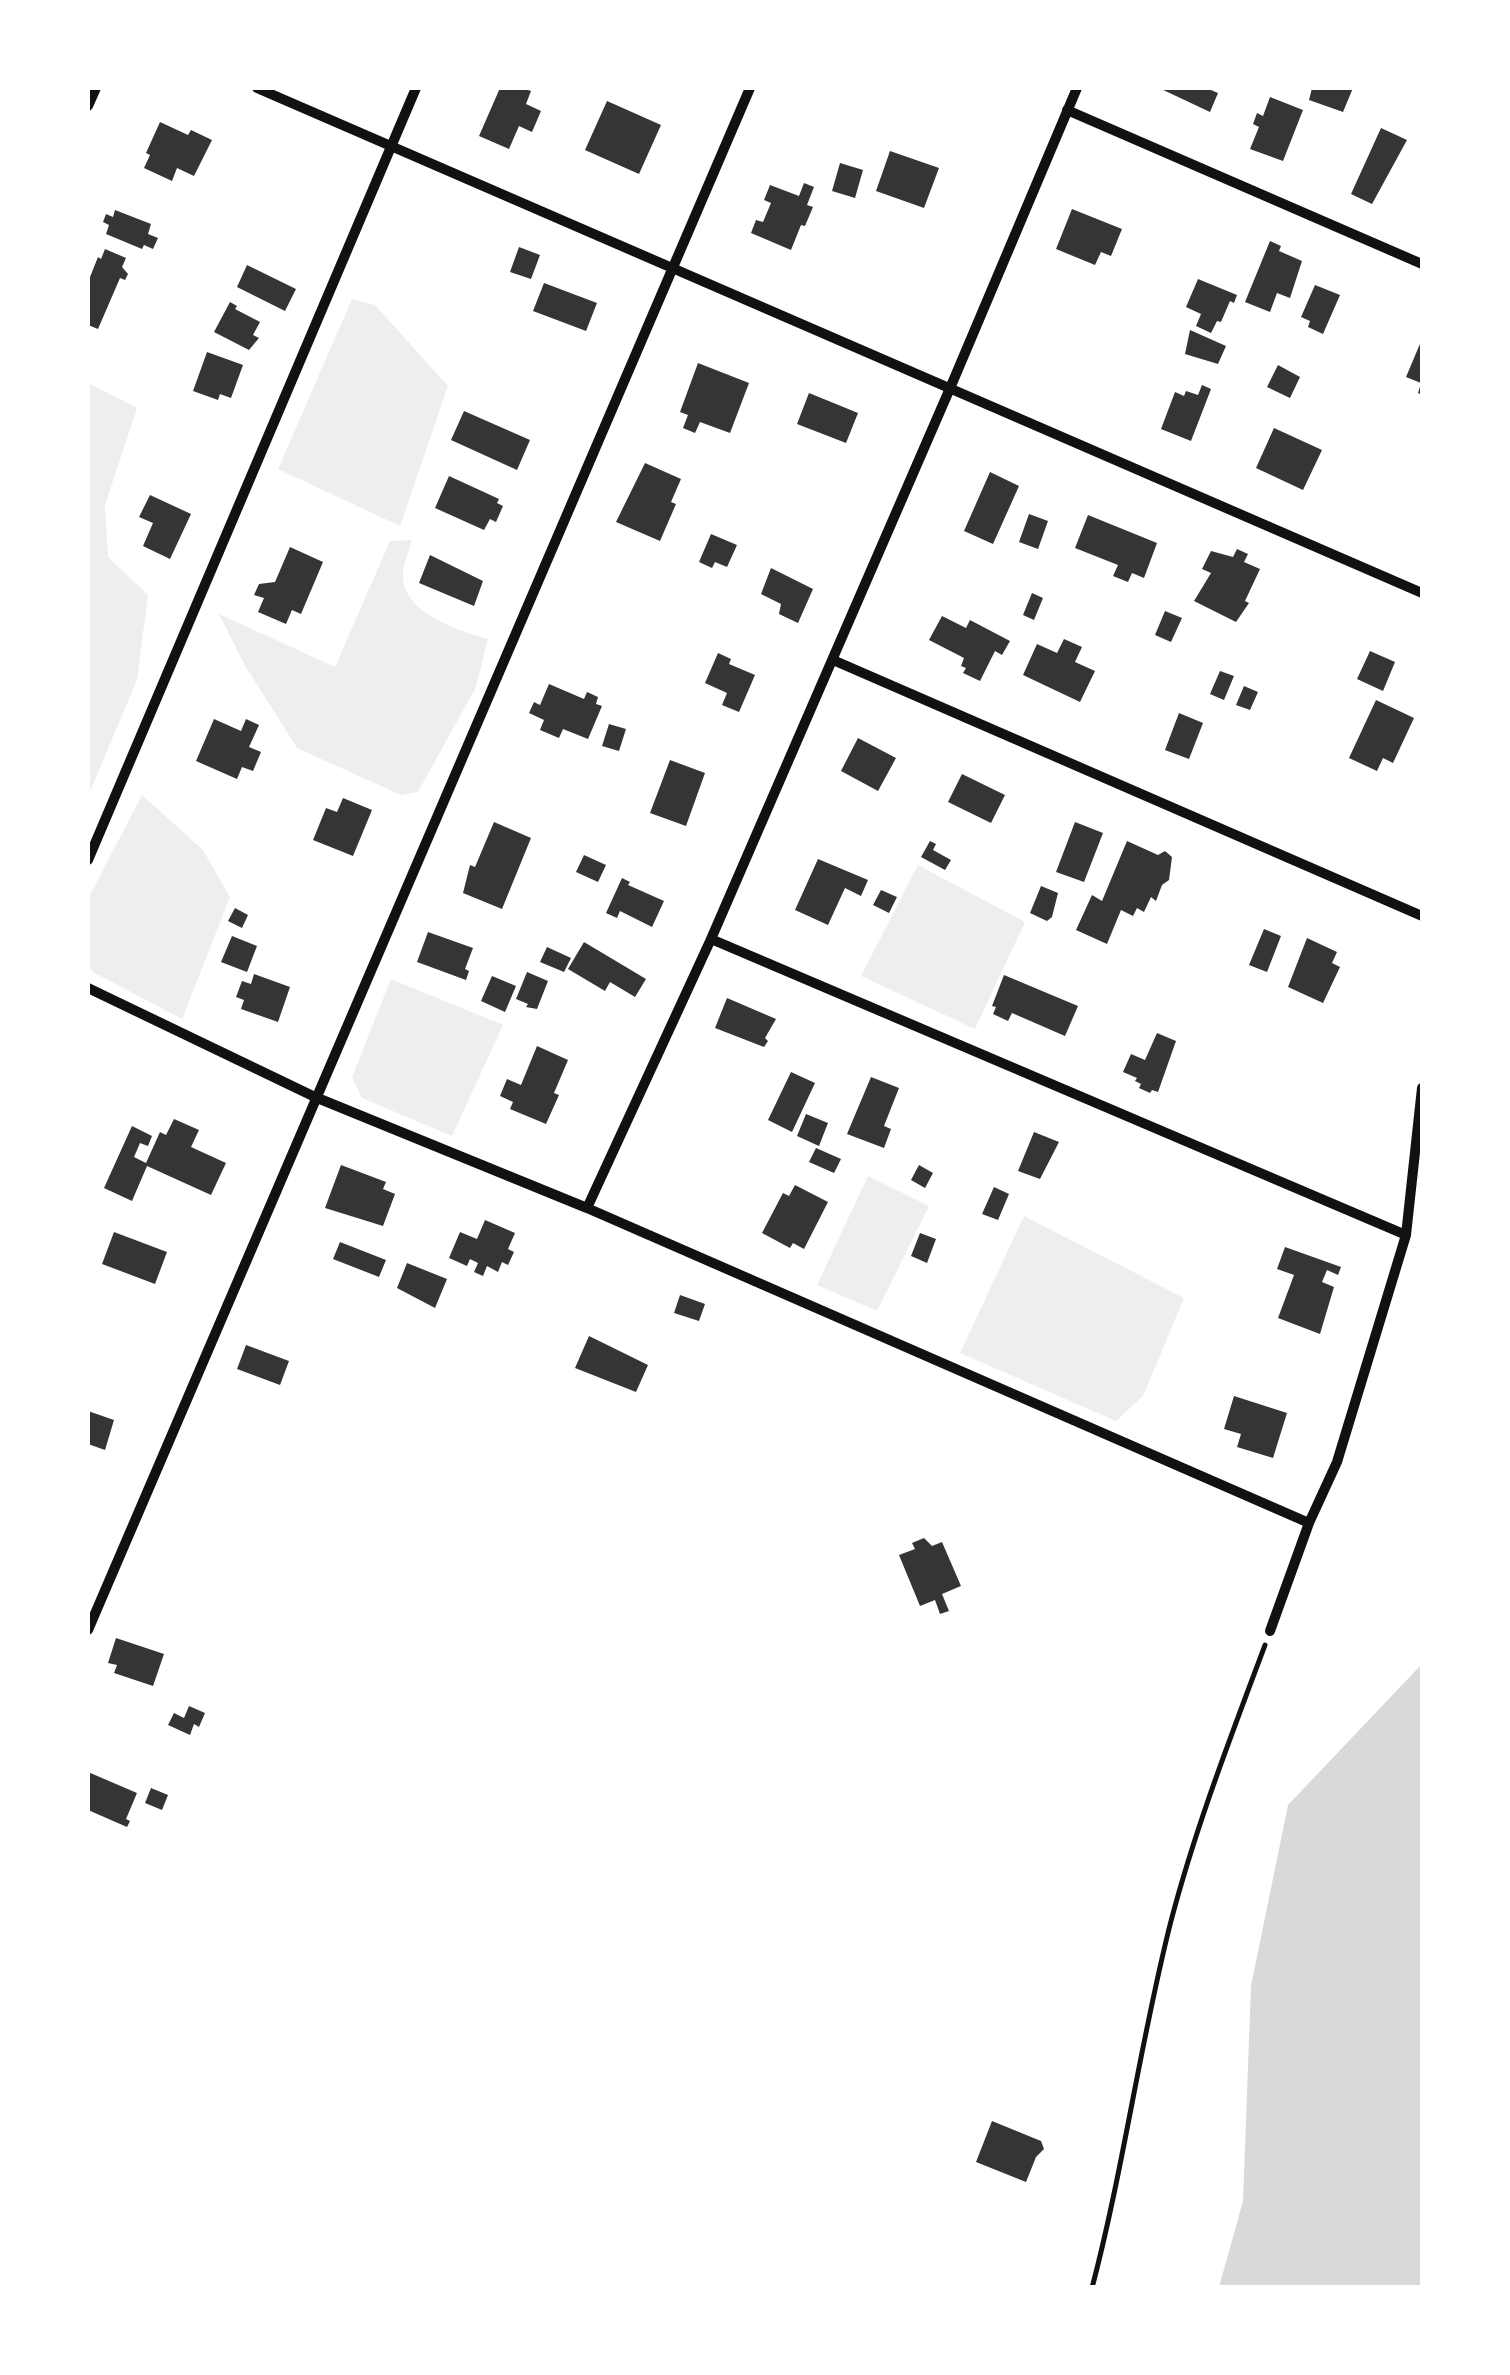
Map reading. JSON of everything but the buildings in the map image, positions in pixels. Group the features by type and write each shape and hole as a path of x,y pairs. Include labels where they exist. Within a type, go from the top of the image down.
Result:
{"street":[{"path":"88,106 96,88"},
{"path":"257,88 1422,593"},
{"path":"88,860 416,88"},
{"path":"88,1630 750,88"},
{"path":"586,1208 711,939 1077,88"},
{"path":"1067,110 1422,264"},
{"path":"833,660 1422,916"},
{"path":"711,939 1406,1235"},
{"path":"88,988 315,1097 586,1208 1309,1523"},
{"path":"1270,1631 1336,1462 1406,1235 1422,1088"}],"path":[{"path":"1092,2288 1111,2217 1138,2064 1172,1920 1203,1808 1270,1631"}],"shaded area":[{"path":"352,299 375,305 448,386 400,526 278,469"},
{"path":"88,383 137,408 105,505 108,557 148,595 137,680 88,796"},
{"path":"412,540 403,572 411,598 433,617 488,639 476,687 418,792 401,795 297,748 244,664 219,614 335,667 390,541"},
{"path":"142,795 203,850 230,897 182,1019 93,972 88,964 88,899"},
{"path":"918,865 1025,922 975,1029 861,976"},
{"path":"391,979 503,1025 452,1136 362,1098 352,1077"},
{"path":"868,1176 929,1206 877,1311 817,1285"},
{"path":"1024,1216 1184,1298 1143,1396 1116,1421 960,1353"},
{"path":"1422,1664 1422,2287 1219,2287 1243,2201 1251,1986 1288,1805"}]}
